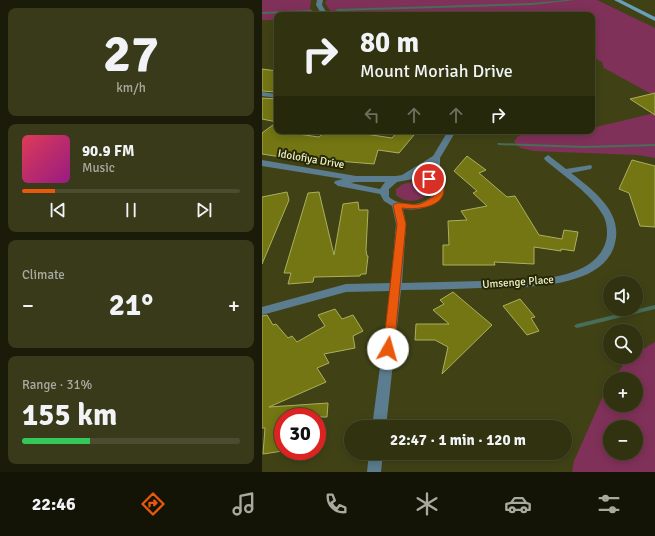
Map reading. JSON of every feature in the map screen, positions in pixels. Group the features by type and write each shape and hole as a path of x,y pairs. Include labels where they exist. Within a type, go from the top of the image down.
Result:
{"main road":[{"path":"617,0 655,19"}],"street":[{"path":"320,0 319,5 323,12"},
{"path":"262,94 274,96"},
{"path":"436,158 436,182 440,187 438,198 427,204 413,207 397,205 388,201 383,192 386,185 436,158 450,134"},
{"name":"Umsenge Place","path":"262,311 346,288 542,283 568,278 585,270 602,258 611,244 612,230 609,216 600,205 548,158"},
{"name":"Idolofiya Drive","path":"262,163 356,179 421,176 436,182"},
{"path":"564,172 588,167"},
{"name":"Idolofiya Drive","path":"356,179 338,183 383,192"},
{"path":"380,420 396,286 401,224 397,205"},
{"path":"401,224 413,207"},
{"path":"374,472 375,460"}],"shaded area":[{"path":"262,0 311,0 310,8 312,12 274,12 274,20 262,20"},
{"path":"327,0 597,0 655,28 655,96 604,68 602,62 595,58 595,12 331,12 325,3"},
{"path":"655,113 655,158 638,155 534,151 521,148 514,142 518,136 525,134 595,134 595,127"},
{"path":"414,182 428,187 429,190 426,196 418,200 411,201 399,198 396,195 396,189 403,184"},
{"path":"655,342 655,472 572,472 574,461 603,396 603,412 643,412 643,372 618,372 623,364 643,364 643,349"}],"building":[{"path":"262,69 274,71 274,92 262,91"},
{"path":"655,93 655,115 630,99"},
{"path":"262,98 274,99 274,121 262,119"},
{"path":"274,124 274,134 298,134 319,137 322,134 366,134 392,138 395,134 414,135 399,153 378,150 374,164 302,158 300,160 262,154 262,133"},
{"path":"467,156 486,170 479,173 507,197 515,196 539,235 562,239 564,230 578,232 574,251 561,249 561,251 534,247 534,264 494,262 495,265 443,265 443,245 449,245 448,221 467,220 461,211 487,206 473,193 477,191 454,171"},
{"path":"632,160 655,166 655,227 640,226 629,193 619,189"},
{"path":"287,192 289,200 262,264 262,197"},
{"path":"319,192 334,255 343,204 358,202 359,210 368,210 366,250 368,256 366,274 361,274 360,276 314,277 313,282 288,284 291,273 284,273 308,193"},
{"path":"453,292 492,325 442,374 448,347 435,340 415,340 416,324 449,324 433,310 444,304 440,300"},
{"path":"520,299 535,317 531,318 539,331 527,335 503,306"},
{"path":"335,309 342,319 353,315 363,331 353,336 355,348 324,354 329,363 317,368 326,382 269,407 328,403 327,417 326,408 274,408 274,452 263,454 265,428 262,428 262,316 267,315 273,325 276,324 288,338 292,336 297,342 325,326 318,315"}],"waterway":[{"path":"337,10 531,4 574,0"},
{"path":"286,12 311,11"},
{"path":"262,13 274,13"},
{"path":"499,144 584,147 655,145"},
{"path":"577,326 655,307"}],"route":[{"path":"388,349 396,286 401,224 397,205 405,207 423,206 438,198 440,187 436,182 429,179"}]}
